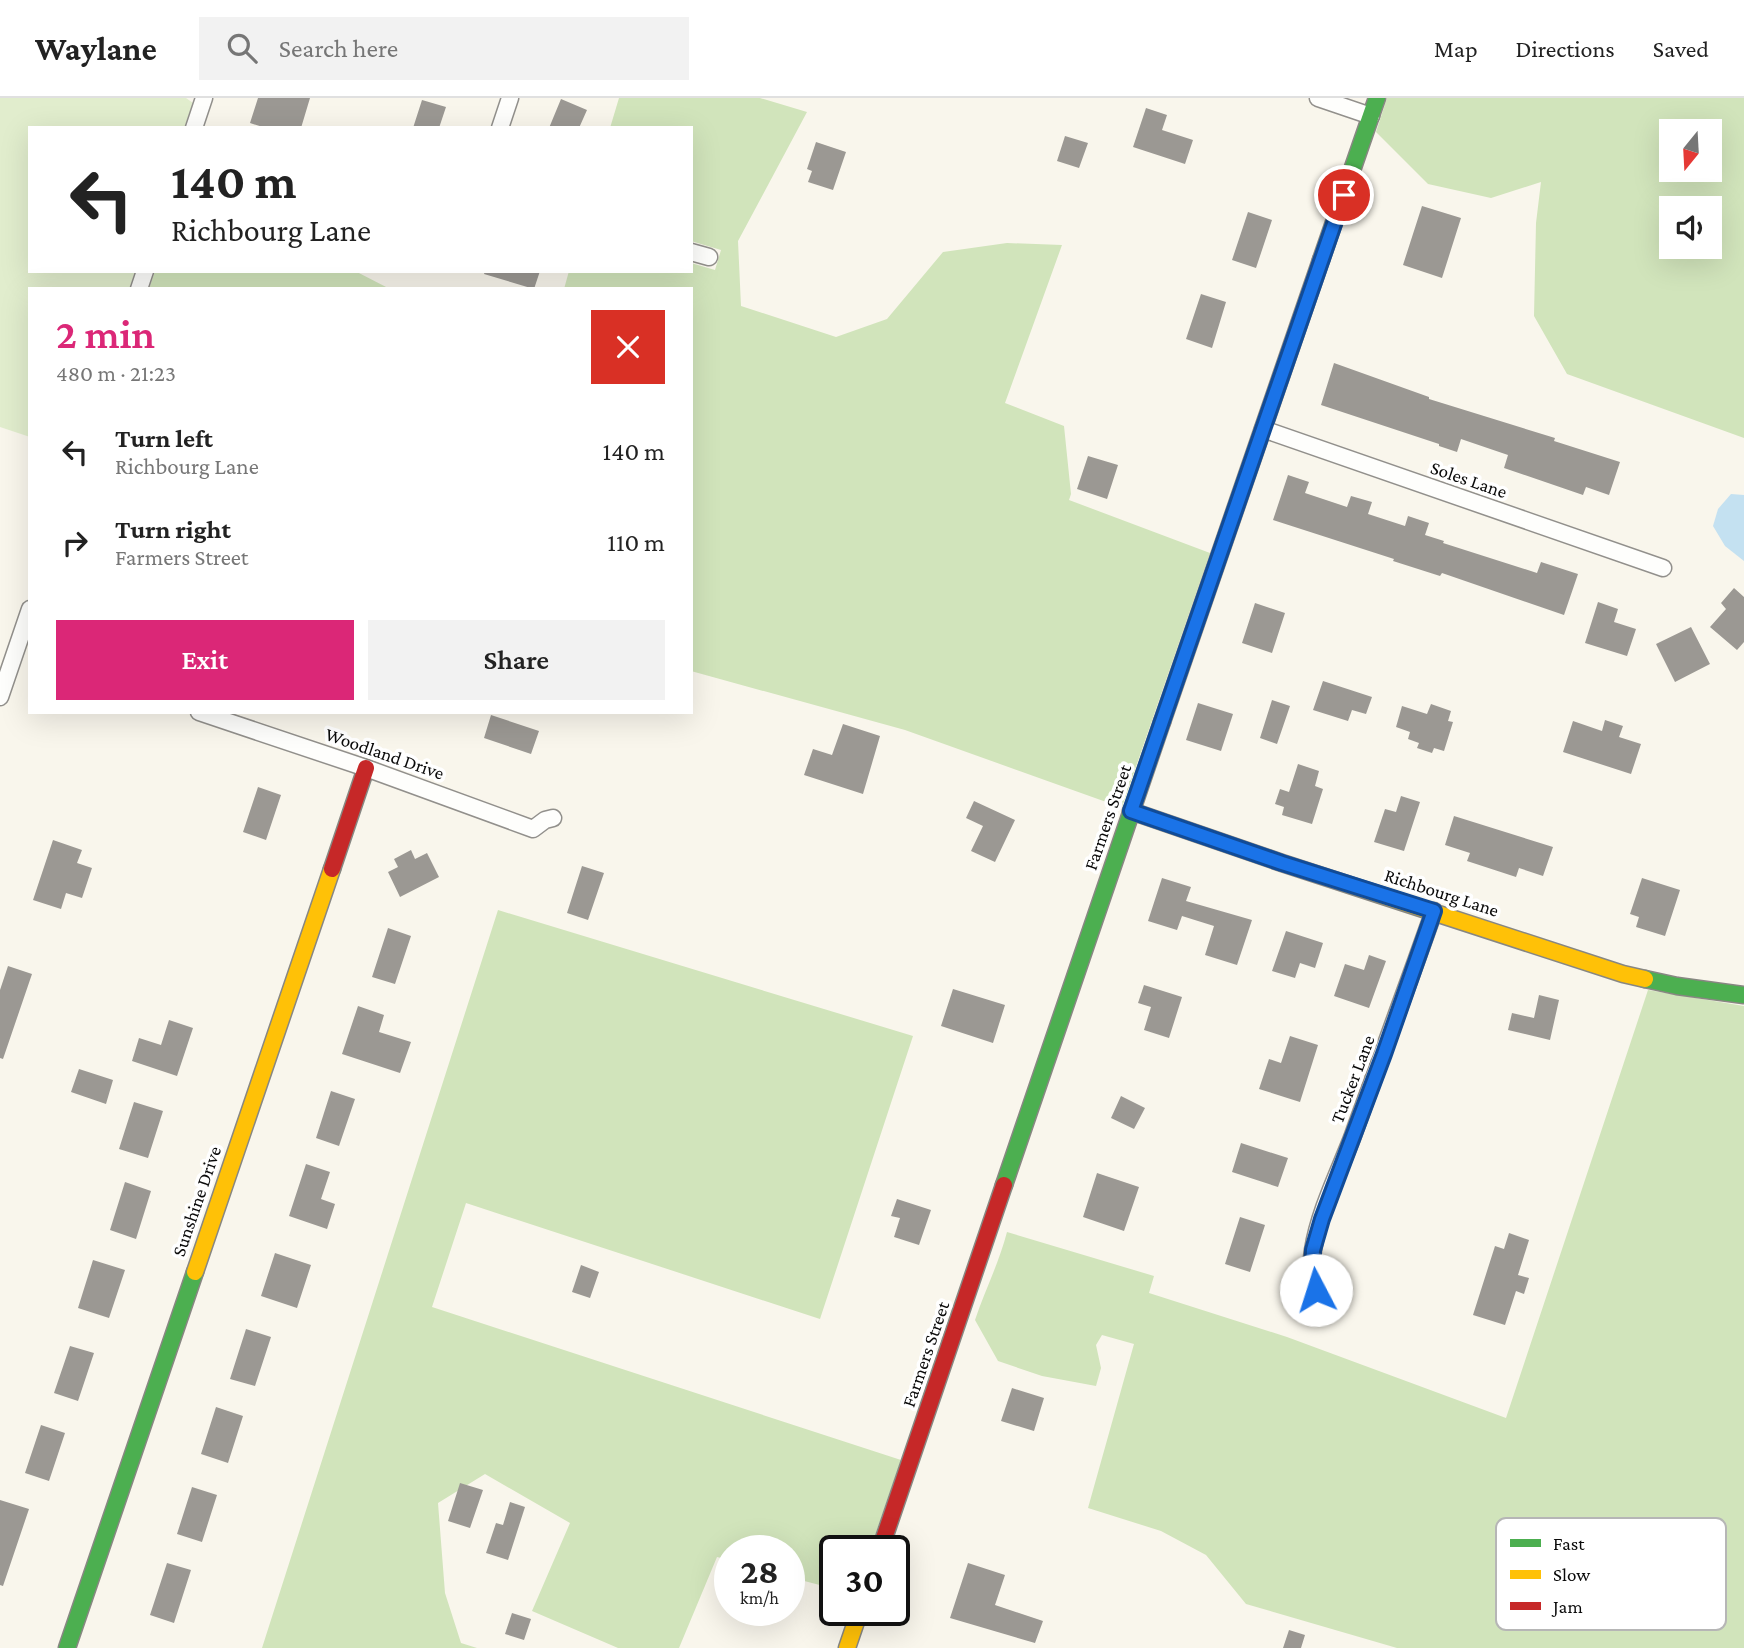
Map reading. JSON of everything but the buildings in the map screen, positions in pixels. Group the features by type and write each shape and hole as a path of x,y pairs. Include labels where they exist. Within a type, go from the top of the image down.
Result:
{"street":[{"path":"195,126 204,98"},
{"path":"501,126 510,98"},
{"path":"1318,98 1371,116"},
{"name":"Farmers Street","path":"885,1535 1377,98"},
{"path":"693,253 709,257"},
{"name":"Soles Lane","path":"1262,429 1662,568"},
{"path":"0,696 23,654 28,622"},
{"name":"Woodland Drive","path":"204,714 366,768 501,816 524,827 533,829 545,820 554,818"},
{"name":"Sunshine Drive","path":"68,1648 366,768"},
{"name":"Richbourg Lane","path":"1131,811 1269,859 1623,974 1677,986 1744,995"},
{"name":"Tucker Lane","path":"1322,1302 1316,1290 1312,1270 1313,1250 1434,911"},
{"path":"847,1648 855,1626"}],"green space":[{"path":"0,98 186,98 193,103 185,126 28,126 28,273 134,273 130,287 28,287 28,436 0,427"},
{"path":"619,98 760,98 807,112 738,241 741,306 836,337 887,319 943,252 1007,243 1062,245 1005,403 1064,426 1071,494 1069,500 1210,553 1122,807 905,730 693,672 693,287 565,287 568,273 693,273 693,264 715,270 721,250 693,242 693,126 611,126"},
{"path":"1387,98 1744,98 1744,438 1567,374 1534,316 1536,223 1541,182 1491,198 1428,184 1376,132"},
{"path":"154,273 359,273 386,287 150,287"},
{"path":"498,910 913,1036 820,1319 466,1203 432,1307 901,1460 875,1535 819,1535 819,1585 805,1581 805,1535 714,1535 714,1564 679,1648 618,1648 532,1611 570,1523 485,1474 438,1503 445,1593 461,1643 477,1648 262,1648"},
{"path":"1648,990 1744,1006 1744,1648 1397,1648 1246,1604 1206,1555 1161,1531 1088,1508 1134,1344 1102,1335 1096,1345 1101,1368 1096,1386 1042,1376 998,1361 975,1320 1007,1232 1154,1276 1149,1293 1287,1337 1506,1418"}],"water":[{"path":"1731,494 1744,495 1744,561 1725,546 1713,526 1718,509"}],"traffic: fast":[{"path":"1321,260 1377,98"},
{"path":"1004,1185 1162,722"},
{"path":"1645,979 1744,995"},
{"path":"67,1648 195,1272"}],"traffic: slow":[{"path":"1131,811 1282,863 1645,979"},
{"path":"195,1272 332,869"},
{"path":"847,1648 855,1626"}],"traffic: jam":[{"path":"1162,722 1321,260"},
{"path":"332,869 366,768"},
{"path":"885,1535 1004,1185"}],"route":[{"path":"1316,1290 1312,1270 1313,1250 1322,1219 1434,911 1131,811 1344,195"}]}
